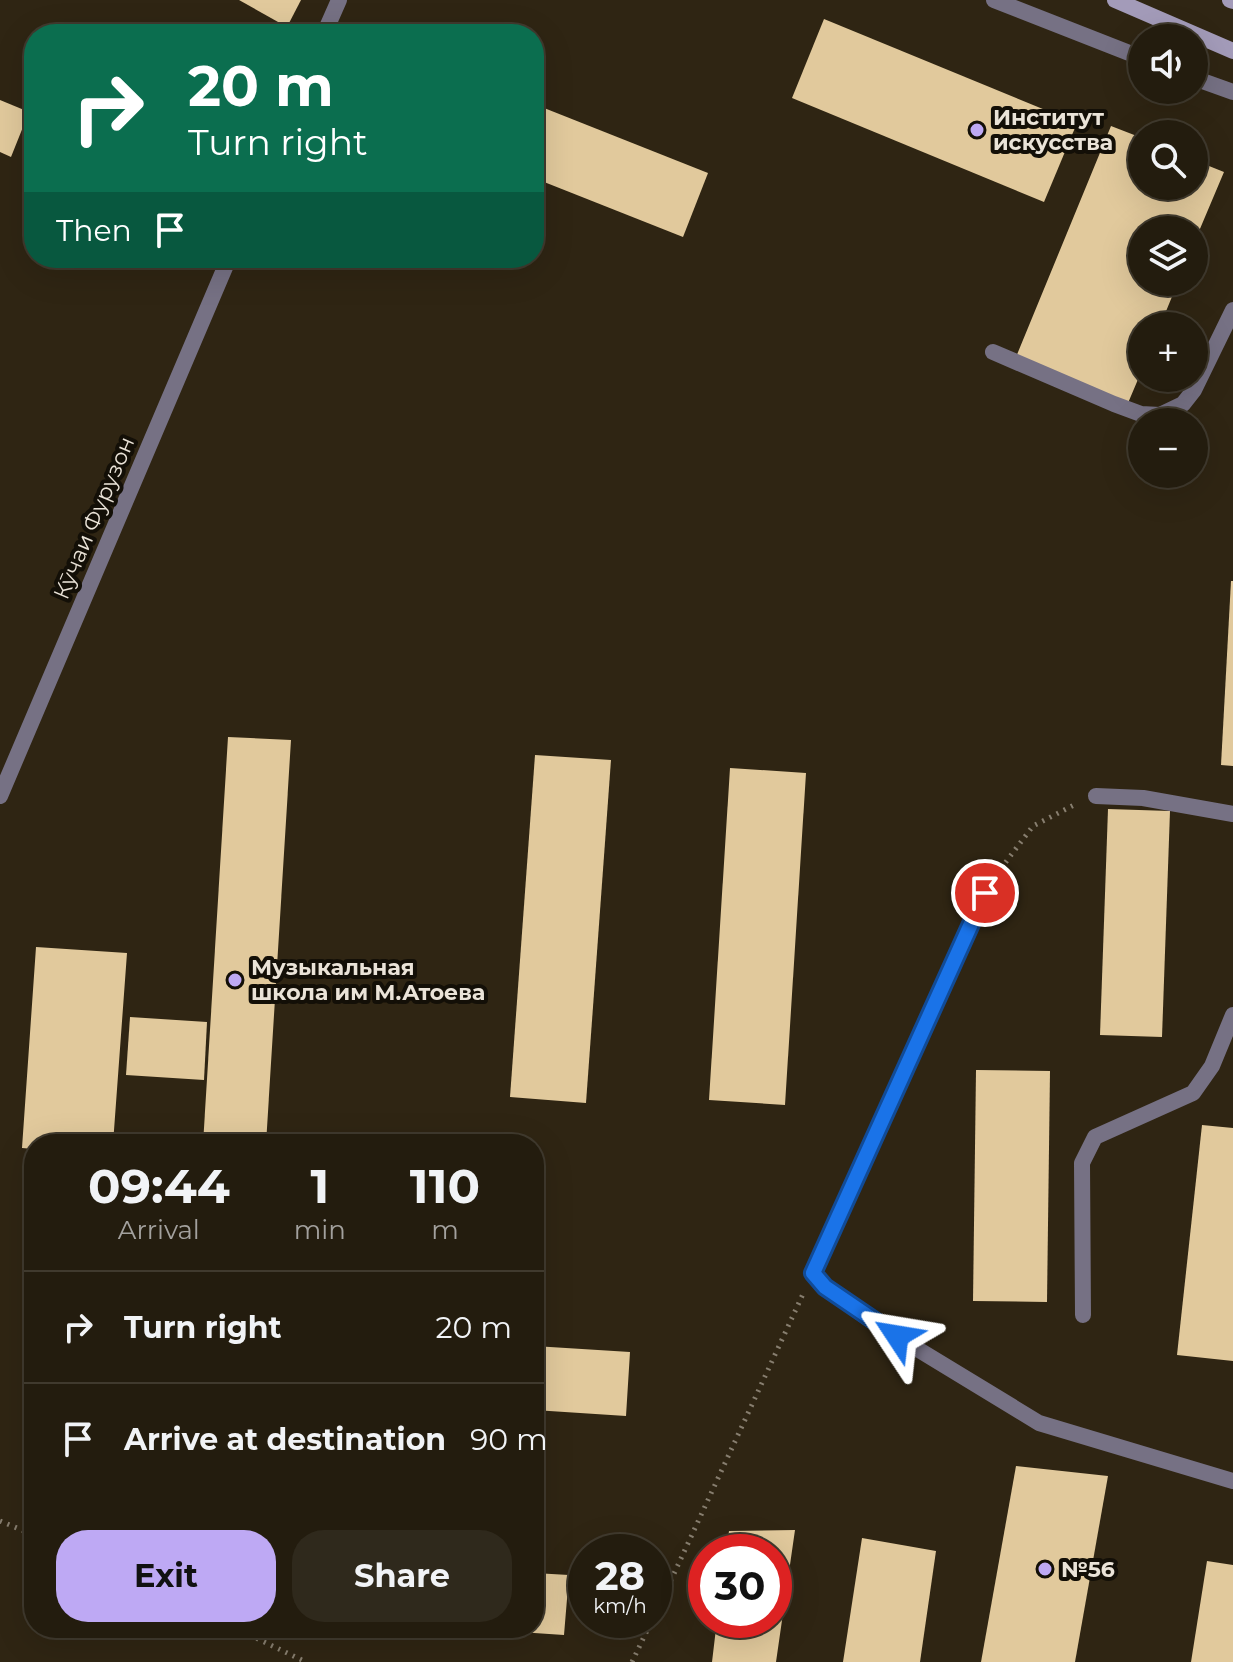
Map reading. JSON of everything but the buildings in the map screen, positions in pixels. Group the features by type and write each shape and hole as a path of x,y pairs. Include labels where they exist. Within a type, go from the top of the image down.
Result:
{"main road":[{"path":"1115,0 1233,51"}],"street":[{"path":"328,24 339,0"},
{"path":"994,0 1128,53"},
{"path":"1208,83 1233,92"},
{"name":"Кӯчаи Фурузон","path":"0,796 225,268"},
{"path":"993,352 1114,404 1141,414 1160,415 1183,404 1194,390 1233,310"},
{"path":"1096,796 1143,798 1233,814"},
{"path":"985,893 813,1273 825,1287 873,1322 1039,1423 1233,1481"},
{"path":"1083,1315 1082,1163 1095,1137 1193,1093 1212,1066 1233,1015"}],"path":[{"path":"985,893 1010,853 1033,826 1096,796"},
{"path":"672,1577 813,1273"},
{"path":"0,1521 24,1531"},
{"path":"256,1638 306,1662"},
{"path":"632,1662 643,1638"}],"place":[{"name":"Институт искусства","path":"977,130"},
{"name":"Музыкальная школа им М.Атоева","path":"235,980"},
{"name":"№56","path":"1045,1569"}],"route":[{"path":"897,1336 825,1287 813,1273 985,893"}]}
